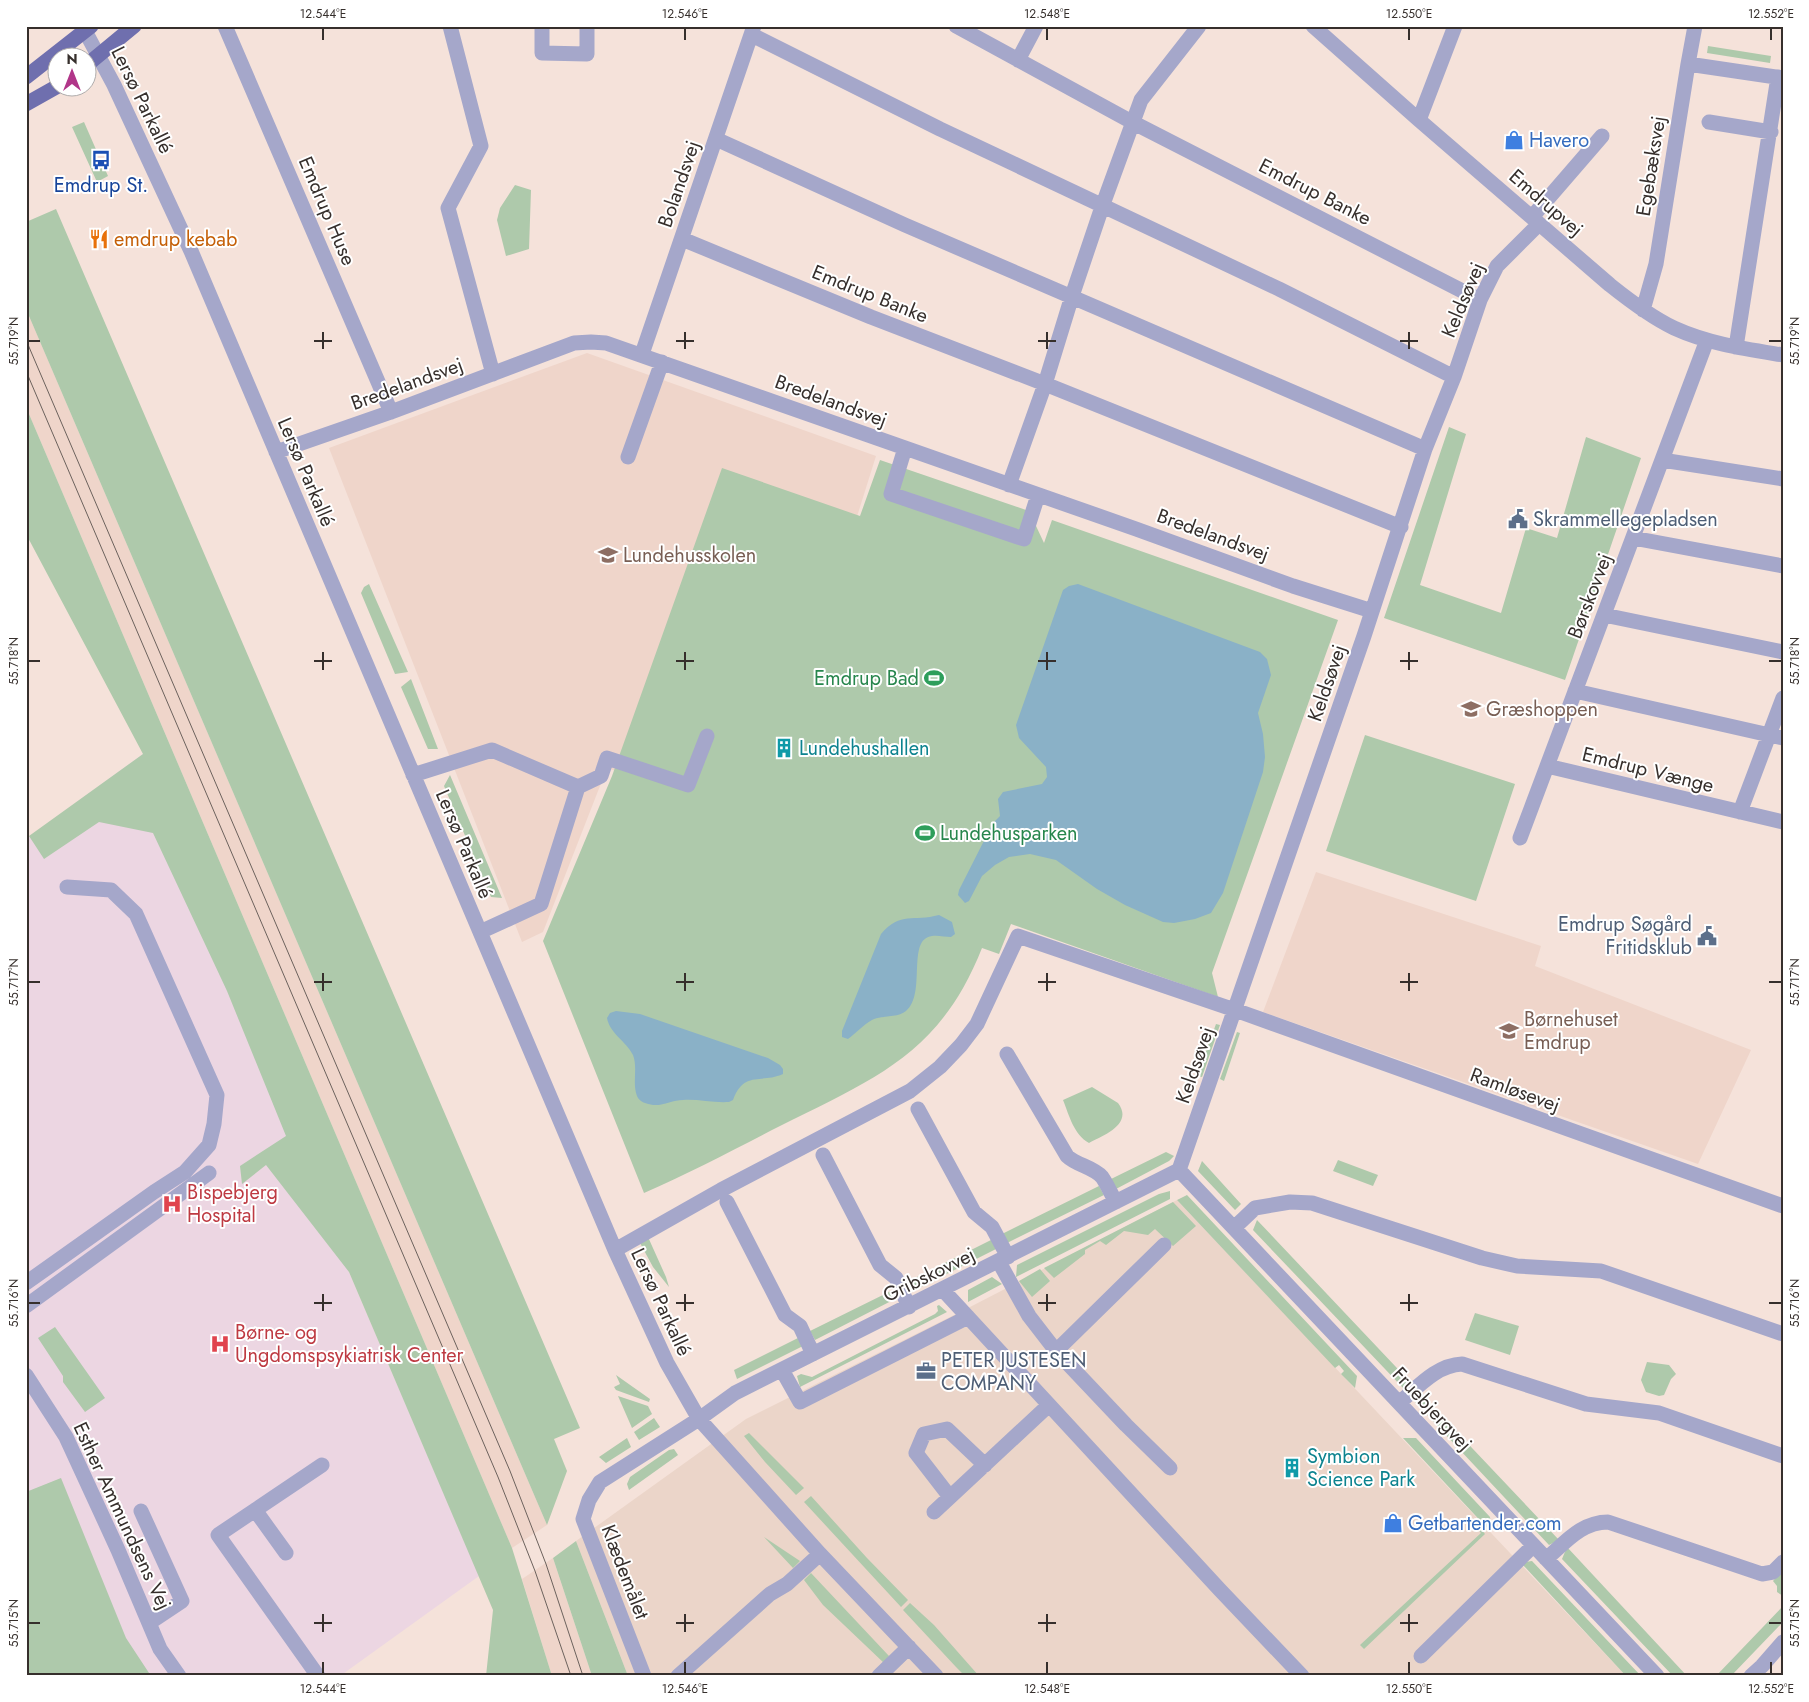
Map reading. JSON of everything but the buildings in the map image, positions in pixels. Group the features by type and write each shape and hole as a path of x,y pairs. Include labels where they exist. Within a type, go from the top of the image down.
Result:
{"main road":[{"path":"98,57 134,26"},
{"path":"26,77 88,29"},
{"path":"26,104 48,92"}],"street":[{"name":"Emdrup Huse","path":"225,26 391,412"},
{"path":"450,26 481,146 448,208 493,374"},
{"path":"542,26 542,53 586,54 587,26"},
{"name":"Emdrup Banke","path":"956,26 1132,122 1480,300"},
{"path":"1018,60 1036,26"},
{"path":"1009,485 1045,384 1102,206 1141,100 1199,26"},
{"name":"Emdrupvej","path":"1313,26 1610,285 1643,310 1674,328 1707,340 1783,355"},
{"path":"1419,120 1456,26"},
{"name":"Egebæksvej","path":"1643,310 1656,264 1695,26"},
{"name":"Lersø Parkallé","path":"88,29 92,48"},
{"path":"753,30 940,129 1279,289 1454,378"},
{"name":"Bolandsvej","path":"642,354 753,30"},
{"path":"1688,64 1781,77 1736,347"},
{"name":"Lersø Parkallé","path":"98,68 191,251 615,1250 666,1364 699,1419 820,1554 936,1676"},
{"path":"1709,122 1771,132"},
{"name":"Keldsøvej","path":"1179,1170 1401,527 1425,449 1454,378 1480,300 1497,266 1602,136"},
{"path":"716,139 905,225 1425,449"},
{"name":"Emdrup Banke","path":"682,239 1401,527"},
{"name":"Børskovvej","path":"1520,838 1707,340"},
{"name":"Bredelandsvej","path":"276,452 391,412 574,343 606,343 642,354 1293,586 1372,611"},
{"path":"628,457 662,362"},
{"path":"905,448 891,494 1024,539 1038,495"},
{"path":"1662,460 1783,479"},
{"path":"1632,538 1783,566"},
{"path":"1604,615 1783,652"},
{"path":"1575,691 1776,736"},
{"path":"1740,812 1776,736 1783,698"},
{"path":"414,775 492,750 578,787 601,776 607,758 688,785 706,736"},
{"name":"Emdrup Vænge","path":"1547,766 1783,822"},
{"name":"Lersø Parkallé","path":"480,932 541,904 578,787"},
{"path":"26,1283 185,1172 209,1145 218,1095 136,914 111,890 67,887"},
{"name":"Ramløsevej","path":"615,1250 721,1190 910,1091 940,1066 961,1045 977,1024 1018,936 1235,1010 1783,1206"},
{"path":"1007,1054 1067,1156 1101,1176 1116,1202"},
{"path":"918,1109 974,1212 992,1227 1004,1260 1030,1316 1056,1351 1126,1425 1170,1468"},
{"path":"824,1155 880,1265 896,1278 909,1307"},
{"name":"Gribskovvej","path":"699,1419 735,1393 1004,1260 1179,1170"},
{"name":"Fruebjergvej","path":"1179,1170 1657,1676"},
{"path":"26,1306 209,1173"},
{"path":"727,1202 784,1315 800,1326 813,1354"},
{"path":"1234,1228 1255,1208 1290,1202 1312,1203 1482,1258 1517,1266 1601,1271 1783,1334"},
{"path":"1056,1351 1164,1245"},
{"path":"943,1290 1302,1676"},
{"path":"782,1370 800,1402 968,1317"},
{"path":"1399,1403 1437,1371 1449,1365 1462,1364 1586,1404 1660,1413 1783,1456"},
{"name":"Esther Ammundsens Vej","path":"28,1382 66,1437 118,1550 160,1650 179,1676"},
{"path":"934,1512 1049,1405"},
{"name":"Klædemålet","path":"644,1676 583,1519 589,1500 600,1482 699,1419"},
{"path":"950,1497 916,1453 924,1434 946,1430 984,1465"},
{"path":"318,1676 218,1535 322,1465"},
{"path":"255,1510 286,1553"},
{"path":"141,1511 182,1601 149,1623"},
{"path":"1546,1559 1575,1533 1586,1526 1599,1522 1608,1522 1762,1574 1773,1572 1783,1562"},
{"path":"1421,1656 1533,1546"},
{"path":"678,1676 770,1594 787,1584 820,1554"},
{"path":"1751,1676 1783,1642"},
{"path":"879,1676 909,1647"}],"shaded area":[{"path":"26,309 547,1525 512,1548 26,407"},
{"name":"Lundehusskolen","path":"587,353 876,456 806,679 681,794 607,768 543,932 522,942 329,448"},
{"name":"Bispebjerg Hospital","path":"143,754 349,1272 479,1576 340,1676 26,1676 26,839"},
{"name":"Børnehuset Emdrup","path":"1316,872 1541,946 1535,966 1751,1050 1698,1164 1263,1012"},
{"path":"1177,1200 1626,1676 628,1676 576,1541 746,1419 970,1307"},
{"path":"553,1558 592,1676 552,1676 522,1579"}],"green space":[{"path":"1708,46 1771,56 1770,63 1707,53"},
{"path":"84,122 98,154 94,156 99,169 104,167 108,176 97,182 72,127"},
{"path":"515,185 531,190 529,249 506,256 497,220 500,208"},
{"path":"56,209 580,1428 554,1439 567,1471 547,1525 26,309 26,222"},
{"path":"26,407 512,1548 552,1676 486,1676 493,1610 349,1272 266,1165 242,1184 240,1166 286,1136 227,991 153,833 99,822 44,859 29,836 143,754 26,534"},
{"path":"1449,427 1466,434 1420,585 1501,613 1526,528 1557,538 1586,437 1641,458 1565,680 1384,618"},
{"name":"Lundehusparken","path":"880,460 1029,511 1044,543 1052,520 1338,620 1212,973 1218,997 1011,924 999,954 982,948 965,984 946,1014 925,1038 901,1059 875,1077 846,1093 644,1193 543,941 612,776 722,468 860,516"},
{"path":"369,584 408,672 395,674 361,593 364,587"},
{"path":"411,679 438,749 428,749 401,687"},
{"path":"1365,735 1515,784 1476,901 1326,851"},
{"path":"450,775 502,898 491,897 444,786"},
{"path":"1216,1024 1220,1025 1202,1077 1197,1076"},
{"path":"1237,1032 1240,1033 1224,1081 1220,1079"},
{"path":"1092,1087 1118,1103 1122,1110 1122,1117 1120,1123 1109,1133 1089,1143 1079,1135 1063,1100"},
{"path":"1166,1152 1174,1156 1169,1161 1116,1189 1111,1179"},
{"path":"1338,1160 1378,1175 1373,1186 1333,1171"},
{"path":"1202,1161 1241,1204 1235,1210 1198,1171"},
{"path":"1099,1186 1104,1195 1007,1243 1002,1234"},
{"path":"1170,1191 1170,1199 1016,1277 1017,1265 1159,1194"},
{"path":"1187,1195 1357,1376 1355,1388 1341,1374 1344,1371 1339,1365 1335,1368 1177,1200"},
{"path":"1173,1202 1196,1226 1173,1246 1155,1229 1148,1235 1124,1231 1106,1245 1100,1241 1085,1250 1085,1254 1054,1278 1044,1268"},
{"path":"1257,1220 1413,1385 1404,1389 1253,1230"},
{"path":"648,1237 669,1287 653,1267 640,1243"},
{"path":"993,1239 998,1248 911,1292 905,1283"},
{"path":"1040,1269 1050,1281 1032,1297 1019,1281"},
{"path":"992,1277 1002,1284 968,1302 968,1290"},
{"path":"895,1289 899,1297 815,1340 810,1331"},
{"path":"939,1305 947,1312 800,1387 797,1376 801,1374 812,1377 935,1314 938,1311 937,1306"},
{"path":"1475,1313 1519,1326 1510,1355 1465,1340"},
{"path":"55,1327 105,1398 85,1412 63,1382 63,1376 38,1338"},
{"path":"798,1338 803,1346 737,1379 734,1370"},
{"path":"1647,1362 1669,1365 1676,1374 1671,1379 1664,1395 1659,1396 1646,1392 1641,1380"},
{"path":"616,1375 650,1399 649,1402 616,1390 614,1387 620,1384"},
{"path":"1419,1392 1559,1540 1549,1545 1415,1402"},
{"path":"618,1396 648,1406 652,1414 632,1428"},
{"path":"654,1418 660,1427 639,1440 634,1432"},
{"path":"749,1433 804,1488 796,1495 744,1436"},
{"path":"627,1438 631,1447 606,1463 599,1457"},
{"path":"1403,1438 1416,1438 1490,1517 1491,1526 1488,1529"},
{"path":"674,1449 678,1455 629,1490 627,1484 630,1477 669,1450"},
{"path":"61,1478 126,1638 151,1676 26,1676 26,1492"},
{"path":"811,1496 908,1600 901,1607 804,1502"},
{"path":"1469,1515 1485,1534 1364,1649 1360,1645 1481,1533 1467,1517"},
{"path":"764,1537 800,1561 793,1568"},
{"path":"576,1541 628,1676 592,1676 553,1558"},
{"path":"1567,1547 1687,1676 1673,1676 1562,1559"},
{"path":"1532,1561 1641,1676 1626,1676 1523,1565 1525,1562"},
{"path":"1783,1570 1783,1596 1777,1592 1777,1586 1773,1581"},
{"path":"811,1573 889,1656 885,1664 823,1605 804,1580"},
{"path":"910,1603 934,1625 979,1676 965,1676 956,1667 903,1610"},
{"path":"1783,1606 1783,1622 1731,1676 1716,1676"}],"water":[{"path":"1078,584 1260,652 1267,659 1271,675 1258,713 1263,734 1265,757 1263,772 1223,893 1211,913 1195,919 1174,923 1163,922 1125,905 1097,889 1056,860 1030,854 1009,857 995,865 982,876 969,901 965,903 958,895 993,823 1000,816 998,799 1003,792 1042,784 1047,777 1046,767 1019,738 1016,725 1063,590"},
{"path":"939,915 952,922 955,934 951,937 932,936 924,939 918,957 915,993 912,1003 906,1011 899,1015 872,1020 848,1039 842,1037 842,1031 881,934 895,922 901,920"},
{"path":"616,1011 640,1014 768,1058 780,1065 783,1069 783,1074 748,1081 742,1085 733,1100 729,1102 679,1100 657,1105 646,1103 638,1098 636,1091 633,1055 611,1029 607,1018 610,1013"}],"tram line":[{"path":"26,340 510,1471 546,1564 583,1676"},
{"path":"26,371 498,1477 535,1571 571,1676"}],"place":[{"name":"Havero","path":"1514,140"},
{"name":"Emdrup St.","path":"101,160"},
{"name":"emdrup kebab","path":"99,239"},
{"name":"Skrammellegepladsen","path":"1518,519"},
{"name":"Lundehusskolen","path":"608,555"},
{"name":"Emdrup Bad","path":"934,678"},
{"name":"Græshoppen","path":"1471,709"},
{"name":"Lundehushallen","path":"784,748"},
{"name":"Lundehusparken","path":"925,833"},
{"name":"Emdrup Søgård Fritidsklub","path":"1707,936"},
{"name":"Børnehuset Emdrup","path":"1509,1031"},
{"name":"Bispebjerg Hospital","path":"172,1204"},
{"name":"Børne- og Ungdomspsykiatrisk Center","path":"220,1344"},
{"name":"PETER JUSTESEN COMPANY","path":"926,1371"},
{"name":"Symbion Science Park","path":"1292,1468"},
{"name":"Getbartender.com","path":"1393,1523"}]}
